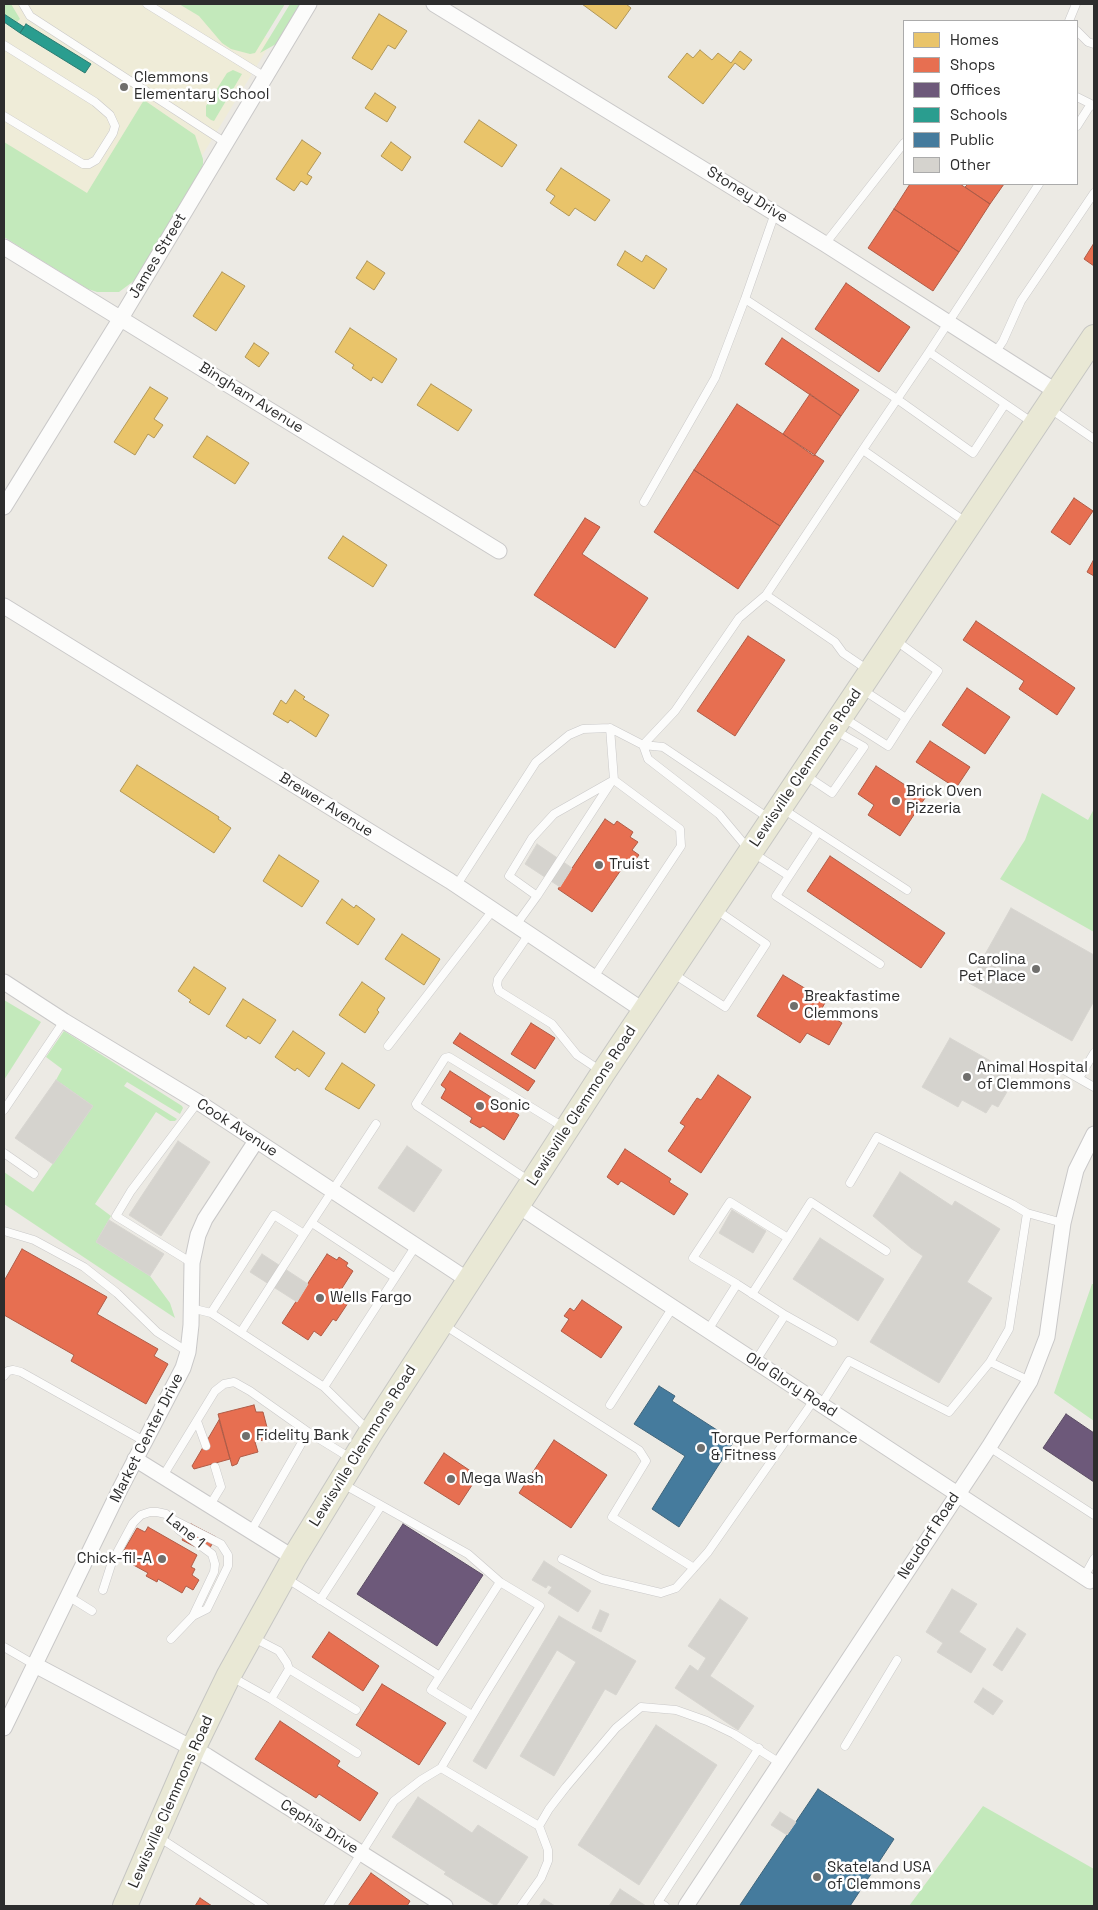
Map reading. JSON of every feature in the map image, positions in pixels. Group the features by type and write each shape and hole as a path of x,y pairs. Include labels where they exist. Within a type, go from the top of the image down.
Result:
{"main road":[{"name":"Lewisville Clemmons Road","path":"124,1906 193,1749 228,1675 370,1432 603,1073 1094,337"}],"street":[{"name":"James Street","path":"4,507 121,318 309,4"},
{"name":"Stoney Drive","path":"434,4 825,244 995,353 1047,408"},
{"name":"Bingham Avenue","path":"4,247 499,551"},
{"name":"Brewer Avenue","path":"4,606 456,886 644,1011"},
{"name":"Cook Avenue","path":"4,982 64,1021 198,1102 468,1280"},
{"name":"Neudorf Road","path":"686,1906 989,1447 1030,1381 1047,1337 1063,1223 1076,1170 1094,1134"},
{"name":"Market Center Drive","path":"4,1728 134,1459 183,1368 188,1352 192,1263 198,1235 205,1219 256,1141"},
{"name":"Old Glory Road","path":"517,1205 1087,1579"},
{"path":"134,1459 251,1531 289,1568"},
{"name":"Cephis Drive","path":"35,1664 207,1756 437,1904"}],"lane":[{"path":"23,4 30,16 226,143"},
{"path":"147,4 265,77"},
{"path":"1069,20 1076,4"},
{"path":"1078,32 1088,42 1094,44"},
{"path":"4,45 95,102 110,114 115,126 113,133 96,160 89,164 84,164 4,116"},
{"path":"1078,98 1092,105 1078,125"},
{"path":"825,244 903,144"},
{"path":"643,746 675,711 740,618 766,596 949,323 1038,185"},
{"path":"995,353 1003,341 1021,301 1094,193"},
{"path":"644,502 715,378 775,213"},
{"path":"745,299 973,453 1005,404"},
{"path":"929,352 1005,404 1047,408 1094,439"},
{"path":"863,450 969,524"},
{"path":"766,596 834,642 865,680 906,718"},
{"path":"836,722 888,746 938,671 892,638"},
{"path":"802,773 832,793 864,747 836,722"},
{"path":"516,925 614,780 610,728"},
{"path":"456,886 536,762 569,735 583,730 610,728 643,746 663,747 776,813 818,832 907,890"},
{"path":"643,746 648,759 719,814 750,851 789,876"},
{"path":"537,896 509,876 532,838 554,814 614,780"},
{"path":"594,977 681,846 680,829 614,780"},
{"path":"818,832 776,896 880,964"},
{"path":"670,972 725,1007 751,968 766,944 713,907"},
{"path":"388,1046 493,910"},
{"path":"529,934 498,979 497,986 500,991 552,1024 577,1055 603,1073"},
{"path":"4,1110 64,1021"},
{"path":"1079,1078 1094,1053"},
{"path":"532,1183 416,1104 445,1058 449,1057 566,1129"},
{"path":"1057,1066 1094,1087"},
{"path":"192,1263 116,1216 132,1190 198,1102"},
{"path":"241,1332 376,1124"},
{"path":"850,1183 877,1137 1027,1213 1063,1223"},
{"path":"4,1153 34,1174"},
{"path":"788,1238 730,1202 693,1258 833,1342"},
{"path":"752,1294 811,1202 886,1251"},
{"path":"562,1559 602,1579 661,1593 676,1588 708,1552 849,1361 949,1412 990,1362 1009,1328 1027,1213"},
{"path":"211,1313 274,1215 304,1234"},
{"path":"312,1223 394,1277"},
{"path":"4,1231 34,1240 84,1267 118,1292 157,1332 188,1352"},
{"path":"324,1387 394,1277 416,1247"},
{"path":"708,1330 737,1284"},
{"path":"610,1405 673,1307"},
{"path":"191,1308 211,1313 324,1387 370,1432"},
{"path":"756,1362 785,1314"},
{"path":"441,1323 639,1450 646,1461 612,1517 694,1568"},
{"path":"990,1362 1030,1381"},
{"path":"4,1376 8,1371 21,1372 144,1441"},
{"path":"163,1476 215,1391 224,1384 234,1382 250,1391 308,1432 354,1460"},
{"path":"197,1420 206,1446"},
{"path":"251,1531 308,1432"},
{"path":"989,1447 1094,1515"},
{"path":"210,1506 221,1487 215,1467"},
{"path":"328,1906 394,1802 421,1780 442,1768 540,1606 500,1582 468,1554 340,1482"},
{"path":"320,1600 381,1506"},
{"name":"Lane 1","path":"103,1590 112,1562 133,1523 141,1515 150,1512 166,1514 180,1530 212,1554 215,1564 214,1572 193,1616 171,1640"},
{"path":"171,1518 221,1544 228,1555 228,1566 206,1609 193,1616"},
{"path":"1087,1579 1094,1559"},
{"path":"289,1568 320,1600 440,1676"},
{"path":"472,1716 431,1690 500,1582"},
{"path":"68,1596 92,1611"},
{"path":"250,1636 279,1651 289,1669 356,1710"},
{"path":"4,1647 35,1664"},
{"path":"845,1746 897,1660"},
{"path":"271,1699 289,1669"},
{"path":"228,1675 271,1699 357,1753"},
{"path":"539,1826 560,1794 604,1743 632,1713 641,1707 676,1710 707,1721 759,1748 780,1763"},
{"path":"665,1906 658,1902 759,1748"},
{"path":"442,1768 539,1826 548,1850 548,1861 541,1878 521,1906"},
{"path":"156,1835 264,1906"}],"shaded area":[{"name":"Clemmons Elementary School","path":"4,4 211,4 272,41 200,159 93,205 4,153"}],"green space":[{"path":"4,4 11,4 20,19 17,22 4,14"},
{"path":"179,4 285,4 255,53 250,54 231,49 222,43 199,16"},
{"path":"290,4 300,4 276,44 260,53"},
{"path":"233,70 242,74 214,121 211,120 206,116 206,106 227,73"},
{"path":"144,100 195,135 203,164 200,174 135,280 119,292 97,292 88,289 4,237 4,142 87,193"},
{"path":"1042,793 1088,820 1094,809 1094,932 1000,879 1025,840"},
{"path":"4,1000 41,1022 4,1080"},
{"path":"64,1031 183,1108 180,1114 127,1082 124,1086 177,1119 170,1121 156,1112 95,1204 111,1216 96,1242 150,1276 170,1303 175,1318 4,1204 4,1172 33,1192 93,1106 56,1080 62,1069 46,1057"},
{"path":"1092,1284 1094,1284 1094,1421 1054,1393"},
{"path":"983,1806 1094,1869 1094,1906 909,1906"}],"building: Homes":[{"path":"582,4 626,4 631,8 616,29"},
{"path":"379,14 407,31 395,49 388,45 372,70 352,58"},
{"path":"700,50 712,60 718,53 731,63 740,51 752,60 744,70 735,63 703,104 668,77 687,53 693,58"},
{"path":"375,93 396,107 387,122 365,108"},
{"path":"479,120 517,145 502,167 464,142"},
{"path":"302,140 321,153 307,174 312,177 307,185 301,181 294,191 276,179"},
{"path":"391,142 411,157 402,171 381,156"},
{"path":"561,168 610,200 595,221 575,208 569,216 550,203 555,196 546,190"},
{"path":"625,251 642,262 646,255 667,269 654,289 617,265"},
{"path":"367,261 385,273 374,290 356,278"},
{"path":"222,272 245,286 216,331 193,316"},
{"path":"350,328 397,359 382,383 373,377 371,381 352,368 354,365 335,352"},
{"path":"254,343 269,353 259,367 245,357"},
{"path":"431,384 472,410 458,431 417,405"},
{"path":"150,387 168,398 154,419 163,425 154,438 148,434 135,455 114,442"},
{"path":"207,436 249,463 235,484 193,457"},
{"path":"343,536 387,565 373,587 328,558"},
{"path":"295,690 305,697 303,699 329,715 316,737 290,720 288,723 273,714 281,700 286,704"},
{"path":"137,765 219,817 218,819 231,828 214,853 120,791"},
{"path":"279,855 319,881 302,907 263,881"},
{"path":"342,899 354,908 356,905 375,919 358,945 326,923"},
{"path":"402,934 440,959 424,985 385,959"},
{"path":"194,967 226,988 209,1015 189,1002 191,1000 178,991"},
{"path":"362,982 385,998 377,1010 379,1012 365,1033 339,1015"},
{"path":"243,999 276,1020 260,1044 248,1036 246,1039 226,1026"},
{"path":"293,1031 325,1053 309,1077 297,1068 295,1071 275,1057"},
{"path":"342,1063 375,1085 359,1109 325,1089"}],"building: Shops":[{"path":"909,185 962,185 990,204 959,252 894,209"},
{"path":"967,185 1003,185 990,204 965,187"},
{"path":"894,209 959,252 933,291 868,248"},
{"path":"1094,243 1094,266 1084,259"},
{"path":"846,283 910,327 879,372 815,329"},
{"path":"782,338 859,390 841,416 765,364"},
{"path":"810,394 841,416 814,456 783,434"},
{"path":"737,404 824,461 780,526 694,470"},
{"path":"694,470 780,526 738,589 654,532"},
{"path":"1074,498 1093,511 1070,545 1051,532"},
{"path":"585,518 600,527 582,554 648,598 615,648 534,595"},
{"path":"1094,559 1094,576 1087,572"},
{"path":"976,621 1075,688 1057,715 1019,689 1024,681 963,640"},
{"path":"748,636 785,660 735,736 697,711"},
{"path":"967,688 1010,717 985,754 942,725"},
{"path":"930,741 970,767 956,788 916,762"},
{"name":"Brick Oven Pizzeria","path":"876,766 925,798 900,836 868,815 874,805 858,794"},
{"name":"Truist","path":"605,819 614,825 617,821 633,832 630,837 638,842 632,850 639,855 630,867 625,864 592,912 558,889"},
{"path":"830,856 945,933 921,968 807,891"},
{"name":"Breakfastime Clemmons","path":"783,975 826,1001 821,1010 842,1023 829,1045 807,1033 800,1043 757,1016"},
{"path":"531,1023 555,1038 535,1069 511,1054"},
{"path":"460,1033 535,1081 528,1091 453,1043"},
{"name":"Sonic","path":"450,1071 519,1115 504,1140 483,1126 480,1128 470,1122 472,1118 441,1098 446,1089 441,1085"},
{"path":"718,1075 751,1097 701,1173 668,1151 685,1126 680,1123 697,1098 701,1100"},
{"path":"625,1149 671,1179 669,1182 688,1194 674,1215 621,1181 618,1185 607,1177"},
{"path":"22,1249 107,1297 97,1314 158,1349 154,1356 168,1364 146,1404 71,1361 74,1355 4,1315 4,1281"},
{"name":"Wells Fargo","path":"327,1254 337,1260 339,1257 348,1263 346,1266 353,1271 337,1296 348,1303 336,1321 333,1319 321,1336 314,1331 308,1340 282,1323"},
{"path":"582,1300 622,1327 601,1358 561,1331 569,1319 564,1316 570,1308 574,1311"},
{"name":"Fidelity Bank","path":"254,1405 256,1412 263,1412 269,1435 266,1436 267,1439 255,1442 258,1452 240,1457 237,1464 232,1466 218,1414"},
{"path":"219,1420 230,1459 194,1469 192,1466"},
{"path":"554,1440 607,1475 571,1528 519,1493"},
{"name":"Mega Wash","path":"444,1453 478,1476 459,1505 424,1483"},
{"path":"191,1524 216,1537 207,1553 182,1540"},
{"name":"Chick-fil-A","path":"148,1527 197,1555 191,1567 195,1569 192,1575 199,1580 193,1590 186,1586 182,1593 158,1579 157,1582 146,1576 148,1573 128,1562 131,1556 123,1552 137,1528 145,1532"},
{"path":"329,1632 379,1666 363,1691 312,1657"},
{"path":"382,1684 446,1723 419,1765 356,1725"},
{"path":"280,1721 340,1761 337,1766 378,1793 360,1821 319,1794 316,1798 255,1759"},
{"path":"371,1873 410,1901 407,1906 348,1906"},
{"path":"200,1898 212,1906 195,1906"}],"building: Offices":[{"path":"1066,1414 1094,1433 1094,1482 1043,1448"},
{"path":"403,1524 483,1575 437,1646 357,1594"}],"building: Schools":[{"path":"4,14 24,27 20,33 4,22"},
{"path":"26,24 91,64 85,73 20,33"}],"building: Public":[{"name":"Torque Performance & Fitness","path":"659,1386 675,1396 672,1401 734,1441 679,1527 652,1509 685,1456 634,1424"},
{"path":"818,1789 894,1839 850,1906 740,1905"}],"building: Other":[{"path":"537,844 572,868 560,887 525,864"},
{"name":"Carolina Pet Place","path":"1011,908 1094,955 1094,1001 1072,1041 969,983"},
{"name":"Animal Hospital of Clemmons","path":"950,1038 1010,1072 1004,1082 1011,1085 998,1107 992,1104 986,1113 962,1100 958,1107 922,1087"},
{"path":"56,1080 93,1106 53,1164 15,1138"},
{"path":"178,1141 210,1162 161,1236 129,1215"},
{"path":"407,1146 442,1170 414,1212 378,1188"},
{"path":"900,1172 952,1206 955,1201 1000,1229 967,1282 992,1298 939,1383 870,1342 923,1256 873,1216"},
{"path":"732,1210 766,1231 753,1253 719,1233"},
{"path":"109,1220 164,1254 150,1276 96,1242"},
{"path":"820,1238 884,1279 858,1321 793,1279"},
{"path":"262,1254 308,1284 297,1302 250,1272"},
{"path":"544,1561 591,1591 578,1612 548,1593 552,1587 548,1585 546,1588 532,1580"},
{"path":"952,1589 977,1604 959,1632 986,1649 971,1673 937,1652 943,1643 926,1632"},
{"path":"720,1599 748,1618 710,1676 754,1706 738,1730 675,1688 690,1665 698,1671 706,1658 688,1646"},
{"path":"600,1610 609,1614 601,1632 592,1628"},
{"path":"559,1616 636,1661 616,1695 605,1689 554,1776 520,1756 576,1662 557,1650 486,1769 473,1761"},
{"path":"1017,1628 1026,1634 1002,1671 993,1665"},
{"path":"983,1688 1003,1701 993,1715 974,1702"},
{"path":"656,1725 717,1765 639,1885 578,1845"},
{"path":"418,1797 472,1833 478,1825 528,1857 496,1906 444,1874 446,1872 392,1837"},
{"path":"780,1812 796,1822 787,1835 771,1825"},
{"path":"620,1889 646,1906 609,1906"},
{"path":"544,1899 555,1906 539,1906"}],"place":[{"name":"Clemmons Elementary School","path":"124,87"},
{"name":"Brick Oven Pizzeria","path":"896,801"},
{"name":"Truist","path":"599,865"},
{"name":"Carolina Pet Place","path":"1036,969"},
{"name":"Breakfastime Clemmons","path":"794,1006"},
{"name":"Animal Hospital of Clemmons","path":"967,1077"},
{"name":"Sonic","path":"480,1106"},
{"name":"Wells Fargo","path":"320,1298"},
{"name":"Fidelity Bank","path":"246,1436"},
{"name":"Torque Performance & Fitness","path":"701,1448"},
{"name":"Mega Wash","path":"451,1479"},
{"name":"Chick-fil-A","path":"162,1559"},
{"name":"Skateland USA of Clemmons","path":"817,1877"}]}
